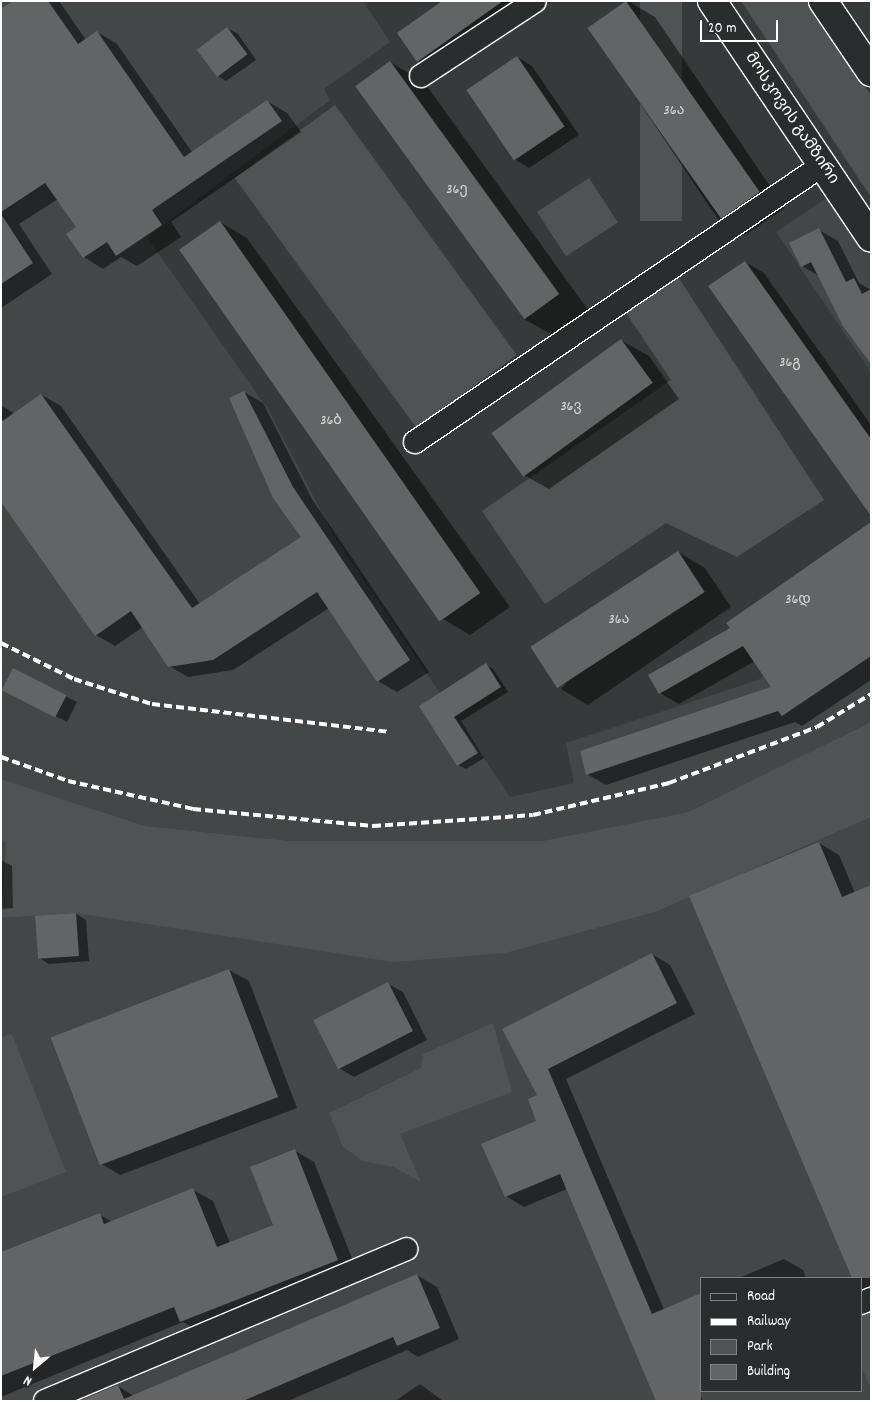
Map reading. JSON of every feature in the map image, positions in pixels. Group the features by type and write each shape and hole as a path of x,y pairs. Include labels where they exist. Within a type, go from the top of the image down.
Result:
{"main road":[{"name":"მოსკოვის გამზირი","path":"712,1 871,238"},
{"path":"823,1 871,72"}],"street":[{"path":"421,76 535,1"},
{"path":"416,442 822,166"},
{"path":"45,1401 406,1249"}],"shaded area":[{"path":"1,1 363,1 390,42 324,89 330,100 147,237 269,411 334,536 510,797 574,783 566,743 758,680 871,605 871,722 688,812 542,841 291,841 145,826 1,779"},
{"path":"834,193 871,249 871,372 776,232"},
{"path":"871,817 871,1401 1,1401 1,918 76,913 658,911"},
{"path":"1,840 6,842 1,905"}],"green space":[{"path":"640,1 682,1 682,221 640,221"},
{"path":"741,1 807,1 871,95 871,197"},
{"path":"335,105 517,355 416,428 235,178"},
{"path":"589,178 618,222 566,256 537,212"},
{"path":"678,277 824,500 737,557 666,523 545,604 482,511 671,380 624,310"},
{"path":"871,722 871,817 658,911 505,953 393,962 76,913 1,918 6,842 1,840 1,779 145,826 291,841 542,841 688,812"},
{"path":"493,1023 512,1092 400,1134 421,1182 394,1167 363,1161 343,1147 329,1113 421,1068 423,1054"},
{"path":"12,1034 66,1172 1,1197 1,1037"},
{"path":"871,1307 871,1388 862,1369 862,1311"}],"building":[{"path":"13,1 48,1 78,44 97,31 184,157 267,100 282,121 152,210 162,225 116,256 107,242 83,258 66,234 76,227 45,183 1,212 1,9"},
{"path":"442,1 503,1 417,62 397,33"},
{"path":"626,1 760,192 721,219 587,28"},
{"path":"227,27 247,54 217,77 197,50"},
{"path":"517,56 565,126 514,161 466,90"},
{"path":"390,61 559,294 524,319 355,86"},
{"path":"1,214 33,263 1,284"},
{"path":"220,221 480,593 439,622 179,250"},
{"path":"819,228 846,282 854,278 862,294 871,289 871,364 843,326 811,262 801,267 789,243"},
{"path":"745,261 871,439 871,516 708,286"},
{"path":"621,339 653,383 523,477 492,433"},
{"path":"244,391 293,487 410,660 377,682 317,592 213,660 168,667 131,611 95,636 1,502 1,422 41,394 192,608 301,537 273,498 229,398"},
{"path":"871,522 871,656 782,716 778,711 586,775 580,751 771,687 743,646 659,694 648,675 730,628 726,623"},
{"path":"678,551 705,592 557,688 530,647"},
{"path":"486,663 501,687 454,717 478,753 457,766 419,706"},
{"path":"13,668 66,695 55,718 2,690"},
{"path":"819,842 842,897 871,885 871,1278 852,1277 689,896"},
{"path":"76,913 79,956 38,959 35,916"},
{"path":"652,953 677,1003 548,1069 652,1314 700,1293 701,1401 656,1401 560,1174 505,1197 481,1144 536,1121 528,1099 537,1095 502,1029"},
{"path":"229,969 278,1097 100,1165 51,1037"},
{"path":"388,982 413,1031 338,1069 313,1020"},
{"path":"295,1149 338,1260 180,1322 174,1307 1,1376 1,1252 100,1213 104,1224 193,1188 217,1247 273,1225 250,1167"},
{"path":"417,1274 440,1328 397,1346 393,1337 243,1401 79,1401 118,1385 124,1399"}],"railway":[{"path":"1,643 74,679 152,704 389,732"},
{"path":"1,757 68,781 193,809 373,826 533,815 669,783 817,727 871,694"}]}
